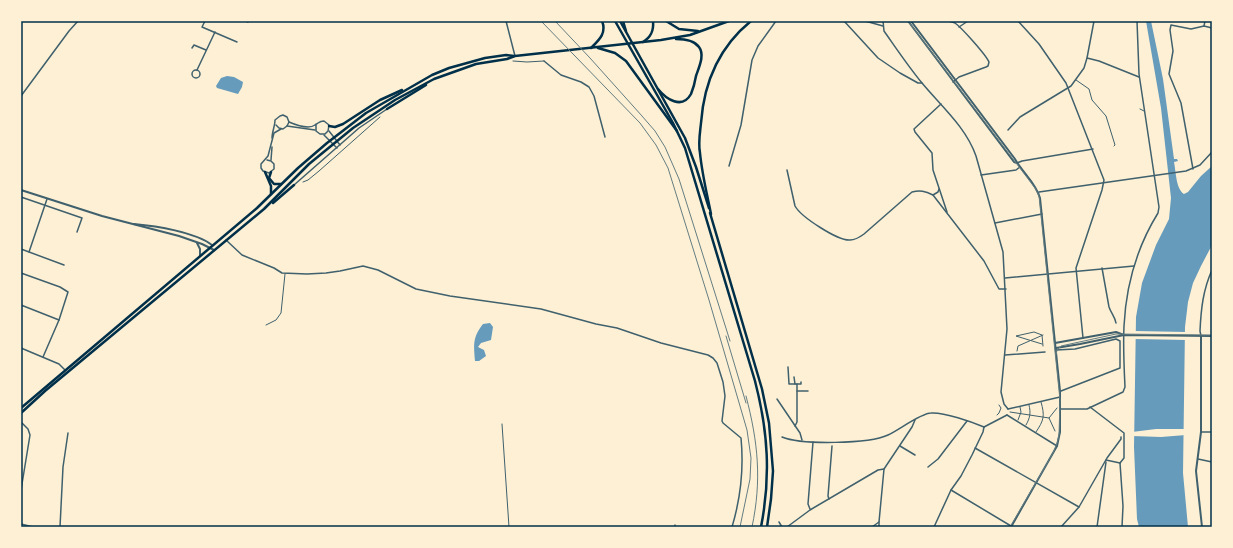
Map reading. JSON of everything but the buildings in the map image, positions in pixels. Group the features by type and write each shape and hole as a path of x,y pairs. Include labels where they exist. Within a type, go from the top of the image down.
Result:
{"main road":[{"path":"590,48 602,37 604,29 602,21"},
{"path":"615,21 677,131 690,162 738,324 761,408 766,434 768,461 766,494 761,527"},
{"path":"622,21 688,145 762,389 769,423 772,471 771,499 766,527"},
{"path":"21,408 170,283 270,196 335,136 366,112 432,75 472,61 506,54 514,56 634,44 646,40 651,34 653,21"},
{"path":"666,21 680,29 703,31"},
{"path":"638,43 672,39 703,31 729,21"},
{"path":"710,214 700,152 701,115 704,94 722,52 734,37 751,21"},
{"path":"658,89 673,102 680,102 686,99 692,90 701,61 701,50 696,44 688,40 672,39"},
{"path":"595,48 615,53 626,61 677,131"},
{"path":"264,209 309,164 338,139 394,100 434,79 476,64 508,59 514,56"},
{"path":"387,109 434,79"},
{"path":"329,126 335,127 343,124 380,100 406,89"},
{"path":"265,172 272,189 270,196"},
{"path":"271,172 269,178 274,184 283,183"},
{"path":"21,414 45,391 294,185"}],"street":[{"path":"21,96 78,21"},
{"path":"205,21 202,27 237,42"},
{"path":"506,21 514,56"},
{"path":"729,166 741,125 754,54 763,38 776,21"},
{"path":"845,21 878,58 900,73 918,83 922,83"},
{"path":"865,21 883,26"},
{"path":"883,21 884,31 922,83 969,139 973,147 1003,252 1007,329 1001,397 1008,409 1007,415"},
{"path":"908,21 1014,162 1017,163"},
{"path":"912,21 1015,158 1038,192 1042,214 1060,391 1061,409 1057,446 1054,454 1011,527 951,490"},
{"path":"949,21 955,23 959,27 989,61 989,65 986,67 955,79 953,82"},
{"path":"959,27 968,21"},
{"path":"1018,21 1039,44 1068,88 1104,178 1104,183 1076,266 1084,338"},
{"path":"1008,130 1020,117 1068,88 1075,80 1084,68 1094,21"},
{"path":"1061,409 1085,409 1124,390 1124,324 1128,294 1134,266 1144,238 1159,210 1139,77 1137,21"},
{"path":"1204,26 1205,21"},
{"path":"1193,168 1181,103 1169,74 1173,51 1170,25 1191,29 1204,26 1212,28"},
{"path":"197,70 215,32"},
{"path":"192,48 194,45 206,50"},
{"path":"1087,58 1139,77"},
{"path":"512,61 544,61 562,76 581,82 590,89 594,96 605,137"},
{"path":"1075,80 1089,89 1092,100 1106,116 1115,145 1114,146"},
{"path":"941,104 914,129 932,153 933,170 947,213"},
{"path":"294,185 359,128 387,109"},
{"path":"1140,109 1145,111"},
{"path":"271,146 267,160 263,161 261,166 262,170 265,172 271,172 274,166 271,161 272,133 276,125 276,118 281,115 287,117 289,122 309,127 320,121 324,121 329,126 328,131 323,134"},
{"path":"303,182 319,171 380,117"},
{"path":"287,126 289,122"},
{"path":"316,124 316,130"},
{"path":"276,125 281,129"},
{"path":"272,138 276,132 287,126 316,130 320,134 323,134 337,148"},
{"path":"328,131 340,145"},
{"path":"1017,163 1093,149"},
{"path":"1038,192 1186,171 1202,164 1212,152"},
{"path":"267,160 271,161"},
{"path":"981,175 1016,170 1020,167"},
{"path":"787,170 795,206 798,211 839,238 847,240 856,239 864,234 912,192 918,190 925,191 933,195 984,261 999,289 1006,289"},
{"path":"21,190 129,224 179,236 211,246"},
{"path":"933,195 939,190"},
{"path":"21,197 82,218 77,232"},
{"path":"29,252 47,199"},
{"path":"994,223 1042,214"},
{"path":"129,224 155,227 189,234 202,239 214,250"},
{"path":"226,240 242,256 285,274 326,273 363,266 378,270 416,289 450,296 541,309 596,324 617,328 661,343 706,354 715,360 722,376 725,396 722,420 723,423 741,438 743,457 741,490 732,527"},
{"path":"194,241 200,248 200,256"},
{"path":"21,249 64,265"},
{"path":"1005,278 1134,266"},
{"path":"1102,268 1109,307 1115,317 1116,323"},
{"path":"1202,527 1196,471 1201,432 1200,331 1202,300 1212,270"},
{"path":"21,273 60,287 68,292 59,320 43,358"},
{"path":"266,325 276,320 281,313 285,274"},
{"path":"21,305 59,320"},
{"path":"1034,332 1042,335 1042,345 1016,336 1034,332"},
{"path":"1055,343 1116,332 1124,335"},
{"path":"1017,351 1018,346 1042,335"},
{"path":"1056,349 1124,335 1212,336"},
{"path":"1056,349 1075,349 1116,339 1120,341 1120,368 1060,391"},
{"path":"21,348 59,364 65,370"},
{"path":"1004,355 1045,352"},
{"path":"788,367 789,384 801,384 801,382"},
{"path":"794,377 797,391 797,422 795,426"},
{"path":"797,391 808,391"},
{"path":"1008,409 1060,397"},
{"path":"777,399 800,434 802,440"},
{"path":"1036,432 1044,413 1041,402"},
{"path":"997,415 1000,410 999,405"},
{"path":"1026,425 1031,412 1029,405"},
{"path":"1018,420 1021,414 1020,407"},
{"path":"1090,407 1124,433 1124,458 1120,463 1124,511 1122,527"},
{"path":"1010,412 1048,418 1057,408"},
{"path":"782,437 813,442 874,440 886,436 925,414 933,413 966,421 984,428"},
{"path":"934,527 951,490 965,469 984,428 1007,415"},
{"path":"1007,415 1057,446"},
{"path":"1048,418 1055,431"},
{"path":"879,527 884,470 915,420"},
{"path":"928,467 938,458 966,421"},
{"path":"21,422 28,429 30,435 21,490"},
{"path":"502,424 509,527"},
{"path":"1201,432 1212,432"},
{"path":"60,527 63,466 68,433"},
{"path":"1061,527 1079,507 1121,437"},
{"path":"810,510 808,504 813,442"},
{"path":"829,499 832,446"},
{"path":"900,446 915,455"},
{"path":"975,448 1079,507"},
{"path":"1198,459 1212,462"},
{"path":"1106,460 1120,463"},
{"path":"1097,527 1106,460"},
{"path":"787,527 810,510 878,470 884,470"},
{"path":"779,522 782,527"},
{"path":"872,527 879,522"},
{"path":"21,524 33,527"}],"water":[{"path":"1146,21 1151,21 1163,79 1174,159 1177,159 1178,161 1174,162 1181,192 1184,194 1188,192 1201,176 1212,166 1212,245 1193,283 1188,302 1185,327 1183,473 1188,527 1139,527 1137,519 1134,447 1136,317 1142,283 1156,245 1169,219 1171,198 1161,108"},
{"path":"227,76 234,77 243,82 238,94 217,88 216,86 221,78"},
{"path":"490,323 493,327 491,340 481,343 478,347 484,350 486,356 479,361 475,361 475,338 483,324"}],"pier":[{"path":"1134,331 1187,332 1187,340 1134,339"},
{"path":"1156,429 1186,429 1186,435 1161,437 1132,436 1132,432"}],"tram line":[{"path":"908,21 1035,188 1039,196 1060,400 1059,435 1053,453 1010,527"},
{"path":"1056,355 1057,350 1061,346 1116,334 1212,335"}],"railway":[{"path":"541,21 640,123 656,145 668,168 747,430 751,458 750,479 740,527"},
{"path":"555,21 642,116 655,131 665,147 679,179 730,341"},
{"path":"726,336 746,403"},
{"path":"746,396 756,445 758,477 752,527"}]}
